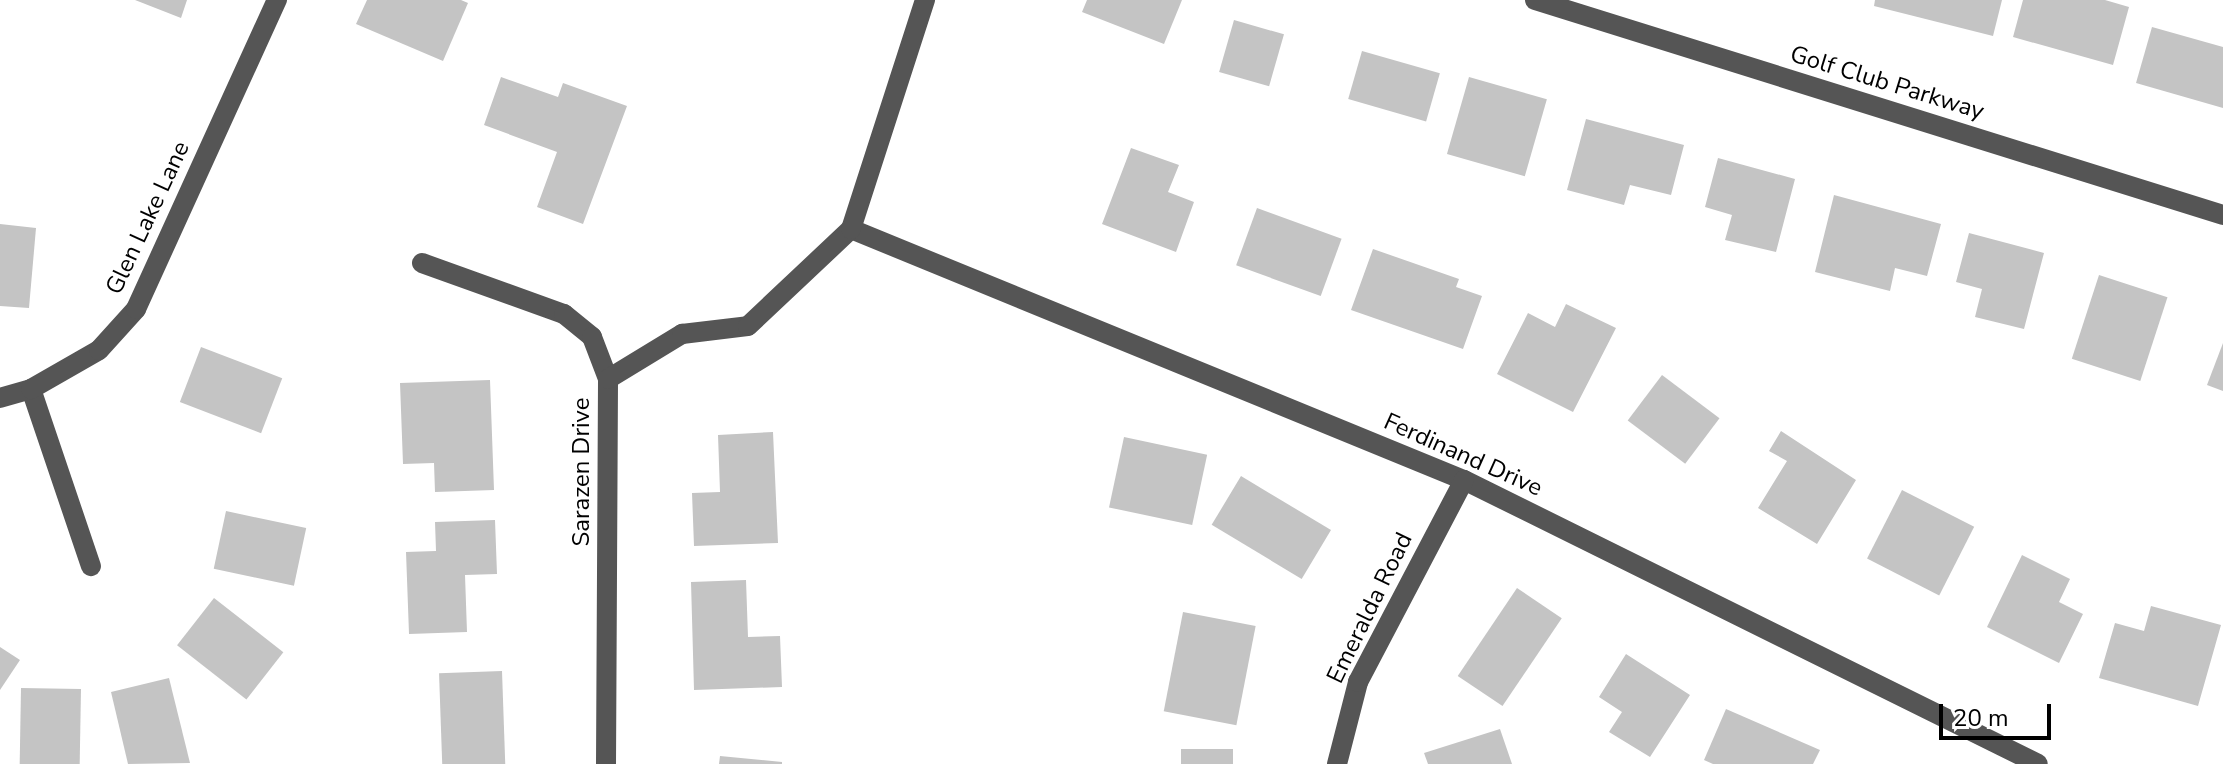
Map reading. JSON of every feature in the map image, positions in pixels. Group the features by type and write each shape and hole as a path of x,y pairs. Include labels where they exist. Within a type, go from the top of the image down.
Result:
{"street":[{"name":"Glen Lake Lane","path":"0,398 31,389 99,350 136,309 277,0"},
{"name":"Sarazen Drive","path":"606,764 608,379 682,334 748,326 851,229 925,0"},
{"name":"Golf Club Parkway","path":"1535,0 2223,215"},
{"name":"Ferdinand Drive","path":"851,229 1464,480 2038,764"},
{"path":"422,263 564,314 592,337 608,379"},
{"path":"31,389 91,566"},
{"name":"Emeralda Road","path":"1337,764 1358,682 1464,480"}],"building":[{"path":"135,0 187,0 181,18"},
{"path":"367,0 461,0 468,3 443,61 356,24"},
{"path":"1087,0 1182,0 1164,44 1082,12"},
{"path":"1875,0 2002,0 1993,36 1874,6"},
{"path":"2023,0 2105,0 2129,7 2113,65 2013,37"},
{"path":"1234,20 1284,34 1269,86 1219,72"},
{"path":"2152,27 2223,47 2223,108 2136,83"},
{"path":"1362,51 1440,73 1426,121 1348,99"},
{"path":"501,77 558,97 563,83 627,106 583,224 537,207 557,152 484,125"},
{"path":"1469,77 1547,99 1525,176 1447,154"},
{"path":"1586,119 1684,145 1671,195 1630,185 1624,205 1567,190"},
{"path":"1131,148 1179,165 1168,192 1194,202 1176,252 1102,224"},
{"path":"1718,158 1795,179 1776,252 1725,240 1732,215 1705,207"},
{"path":"1834,195 1941,224 1927,276 1895,268 1890,291 1815,272"},
{"path":"1257,208 1342,239 1321,296 1236,265"},
{"path":"0,224 36,228 29,308 0,306"},
{"path":"1969,233 2044,253 2024,329 1975,317 1982,289 1956,282"},
{"path":"1373,249 1459,279 1456,287 1482,296 1463,349 1351,310"},
{"path":"2099,275 2167,297 2140,381 2072,359"},
{"path":"1566,304 1616,328 1573,412 1497,374 1528,313 1555,327"},
{"path":"2223,343 2223,391 2207,385"},
{"path":"201,347 282,378 261,433 180,402"},
{"path":"1662,375 1720,418 1685,464 1628,421"},
{"path":"490,380 494,490 435,492 434,463 403,464 400,383"},
{"path":"1781,431 1856,480 1817,544 1758,508 1787,461 1769,451"},
{"path":"773,432 778,543 694,546 692,493 720,492 718,435"},
{"path":"1124,437 1207,455 1192,525 1109,507"},
{"path":"1241,476 1331,530 1302,579 1212,525"},
{"path":"1902,490 1974,527 1939,595 1867,559"},
{"path":"226,511 306,528 294,586 214,569"},
{"path":"495,520 497,574 465,575 467,632 409,634 406,552 436,551 435,522"},
{"path":"2022,555 2070,579 2059,602 2083,614 2059,663 1987,627"},
{"path":"746,580 748,637 780,636 782,687 694,690 691,582"},
{"path":"1517,588 1562,618 1502,706 1458,676"},
{"path":"214,598 283,652 246,699 177,645"},
{"path":"2151,606 2221,625 2198,706 2099,678 2115,623 2144,631"},
{"path":"1183,612 1256,626 1236,725 1164,711"},
{"path":"0,647 20,660 0,690"},
{"path":"1626,654 1690,695 1650,757 1609,732 1622,712 1599,697"},
{"path":"502,671 505,764 442,764 439,673"},
{"path":"169,678 190,763 128,764 111,692"},
{"path":"21,688 81,689 80,764 20,764"},
{"path":"1726,709 1820,750 1813,764 1713,764 1704,760"},
{"path":"1500,729 1512,764 1428,764 1424,753"},
{"path":"1181,749 1233,749 1233,764 1181,764"},
{"path":"720,756 782,762 782,764 719,764"}]}
